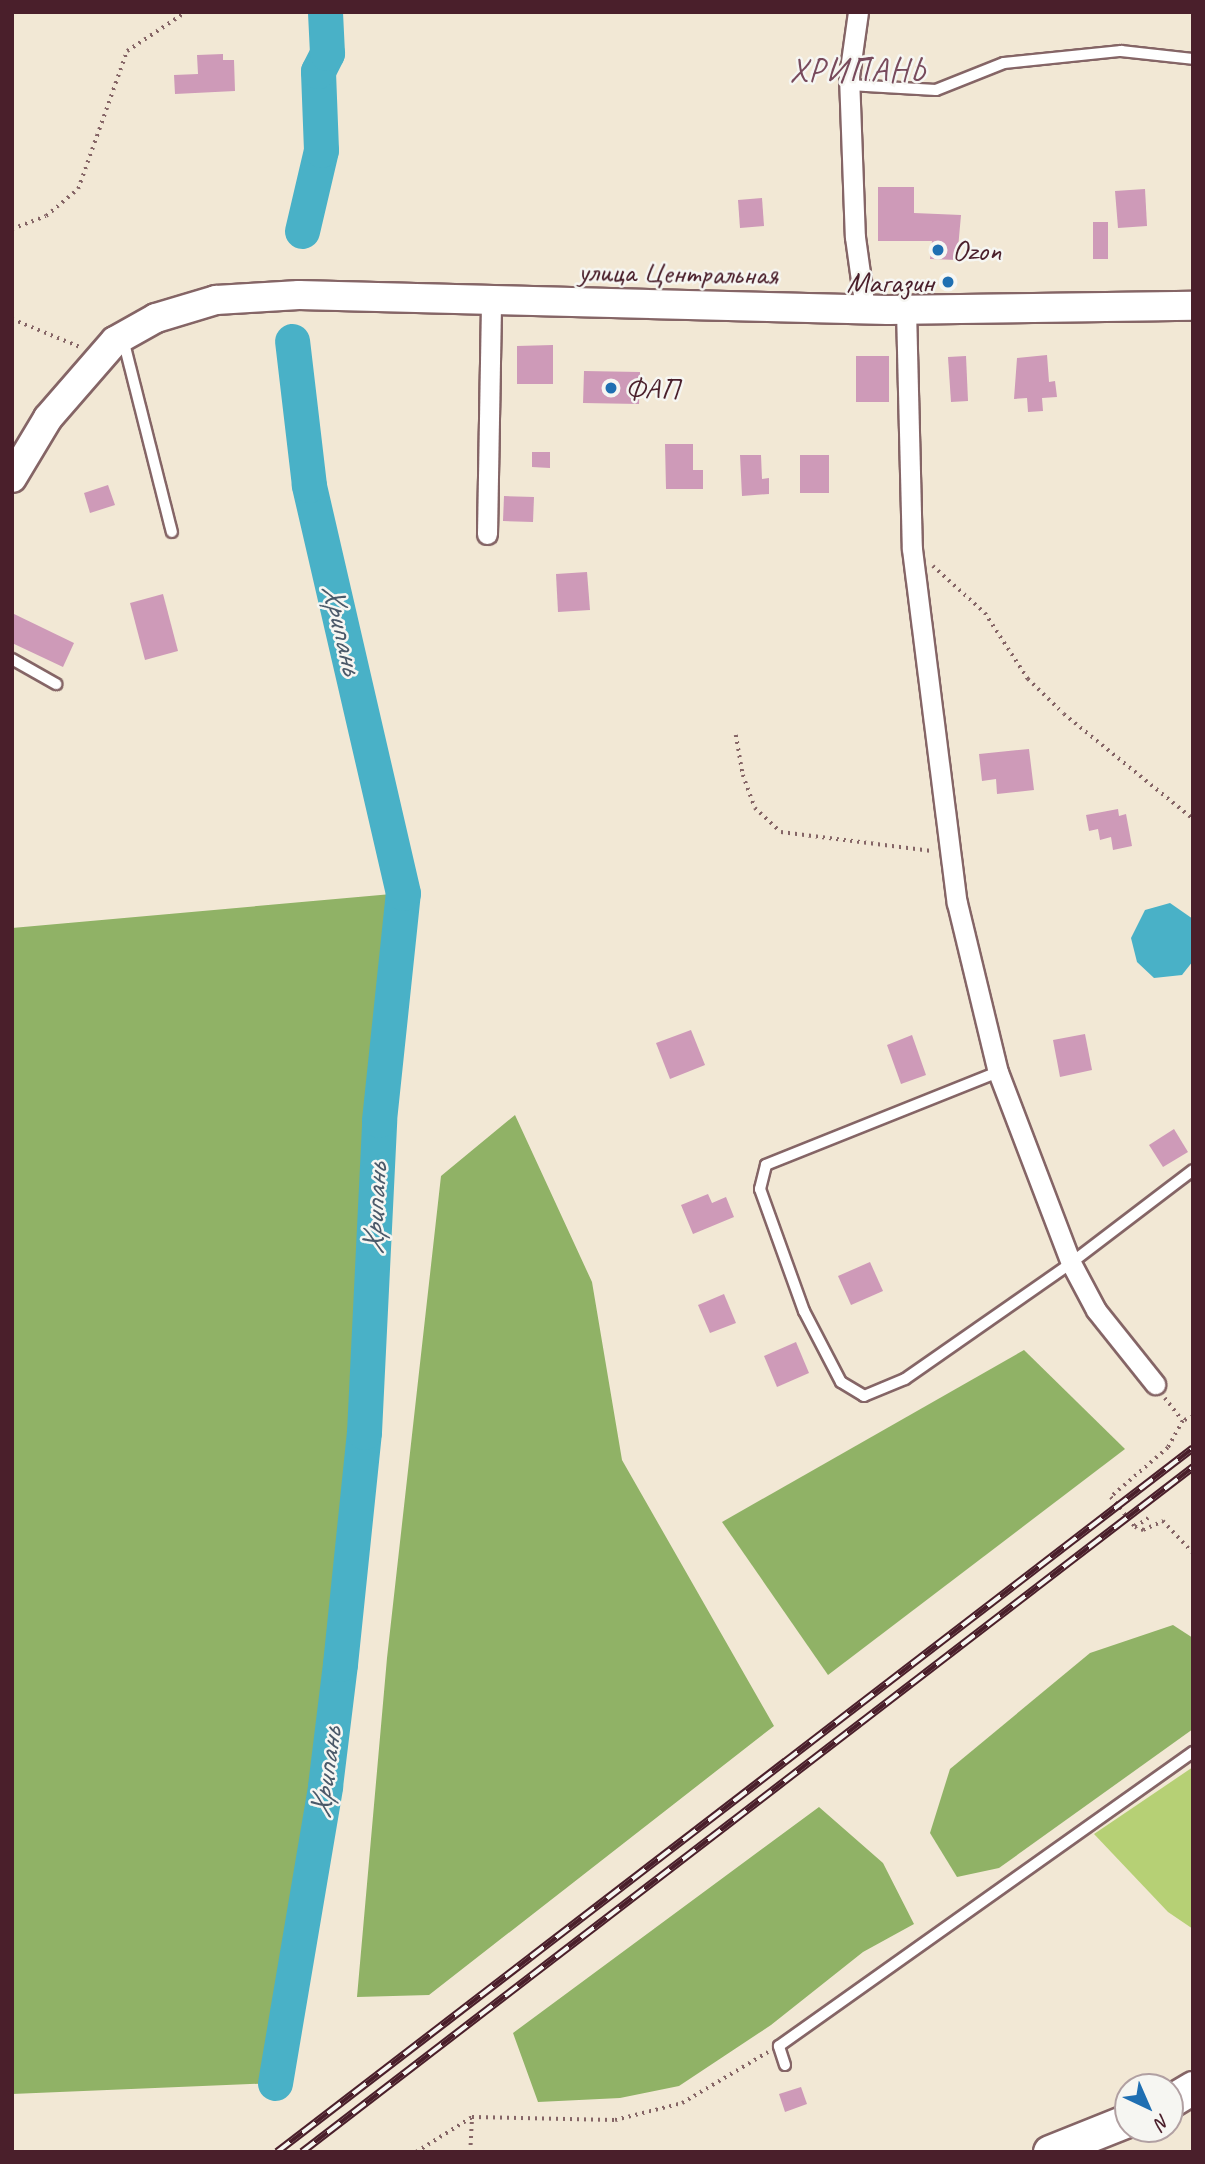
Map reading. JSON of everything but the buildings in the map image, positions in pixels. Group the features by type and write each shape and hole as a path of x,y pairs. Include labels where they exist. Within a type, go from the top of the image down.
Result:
{"main road":[{"name":"улица Центральная","path":"12,478 48,418 99,355 122,336 156,318 216,300 299,295 449,301 865,309 1193,306"},
{"path":"1051,2152 1114,2127"}],"street":[{"path":"858,12 849,85 855,237 865,309"},
{"path":"487,534 491,302"},
{"path":"906,309 912,549 949,853 998,1072 1071,1263 1096,1310 1155,1384"}],"lane":[{"path":"849,85 936,90 1004,63 1121,51 1193,59"},
{"path":"122,336 172,532"},
{"path":"12,659 56,684"},
{"path":"998,1072 765,1165 760,1189 804,1311 841,1382 864,1396 905,1378 1071,1263 1193,1170"},
{"path":"785,2064 779,2046 1193,1752"}],"path":[{"path":"12,229 46,216 78,188 127,51 186,12"},
{"path":"12,319 99,355"},
{"path":"912,549 985,613 1028,679 1064,715 1193,818"},
{"path":"736,735 743,775 755,808 780,832 949,853"},
{"path":"1155,1384 1183,1421"},
{"path":"1193,1417 1183,1421 1168,1448 1111,1497 1135,1527 1143,1530 1163,1521 1193,1553"},
{"path":"1135,1527 1148,1518"},
{"path":"416,2152 472,2117 615,2120 682,2103 779,2046"},
{"path":"470,2152 472,2117"}],"green space":[{"path":"403,893 379,1120 364,1432 340,1664 325,1786 275,2083 12,2094 12,928"},
{"path":"515,1115 592,1282 622,1460 774,1726 429,1995 357,1997 387,1658 441,1176"},
{"path":"1024,1350 1125,1449 828,1675 722,1522"},
{"path":"1173,1625 1193,1638 1193,1729 999,1868 957,1877 930,1833 950,1769 1090,1653"},
{"path":"1193,1767 1193,1929 1168,1912 1094,1834"},
{"path":"819,1807 883,1863 914,1924 863,1952 771,2025 679,2086 620,2098 538,2102 513,2033"}],"water":[{"path":"1170,903 1193,919 1193,961 1182,975 1154,978 1137,962 1131,938 1145,910"}],"waterway":[{"name":"Хрипань","path":"302,231 321,150 318,71 327,53 325,12"},
{"name":"Хрипань","path":"275,2083 325,1786 340,1664 364,1432 379,1120 403,893 309,485 292,341"}],"railway":[{"path":"277,2152 1193,1448"},
{"path":"302,2152 1193,1467"}],"place":[{"name":"Ozon","path":"938,250"},
{"name":"Магазин","path":"948,282"},
{"name":"ФАП","path":"611,388"}],"district":[{"name":"ХРИПАНЬ","path":"858,71"}]}
